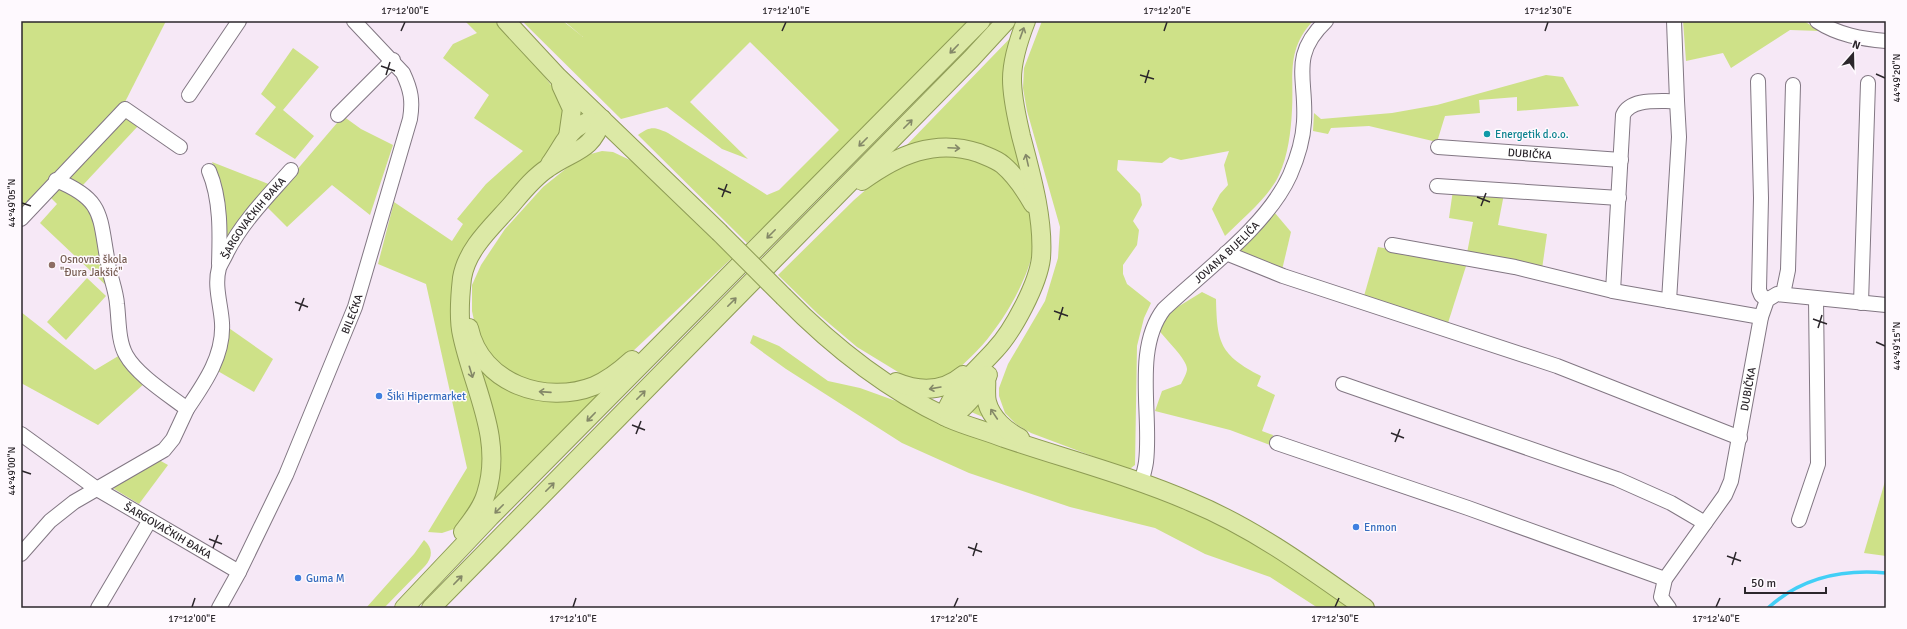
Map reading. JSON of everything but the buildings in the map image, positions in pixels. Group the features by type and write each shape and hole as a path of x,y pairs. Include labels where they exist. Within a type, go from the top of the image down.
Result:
{"main road":[{"path":"506,21 558,77 719,232 831,343 894,388 946,417 1185,499 1241,525 1365,608"},
{"path":"404,608 490,517 981,21"},
{"path":"431,608 792,242 971,59 1006,21"},
{"path":"1026,21 1016,51 1012,80 1016,112 1032,180 1037,212"},
{"path":"558,77 572,109 568,137"},
{"path":"548,168 568,137 581,123 602,119"},
{"path":"450,561 463,533 476,515 486,495 492,472 492,448 485,414 461,334 462,277 468,260 487,231 531,183 548,168 590,143 598,133 602,119"},
{"path":"580,149 610,144 638,154"},
{"path":"792,242 857,185 892,161 914,152 940,148 966,149 994,159 1004,166 1017,179 1037,212 1041,222 1040,259 1034,282 1024,305 994,352 960,385 948,404 946,417"},
{"path":"461,292 470,331 479,352 490,366 502,377 528,389 541,392 562,393 593,386 617,373 709,285 726,279"},
{"path":"870,371 905,386 928,390 948,386 965,374 980,358 994,352"},
{"path":"946,417 960,411 968,403 986,377 994,352"},
{"path":"986,377 987,402 993,416 1010,433 1061,457"}],"street":[{"path":"189,95 239,21"},
{"name":"BILEĆKA","path":"219,608 239,572 286,475 355,307 403,145 413,103 408,83 403,73 393,60 354,21"},
{"name":"JOVANA BIJELIĆA","path":"1141,483 1147,454 1146,390 1150,334 1158,316 1164,309 1226,253 1258,221 1284,188 1300,147 1304,122 1302,80 1306,44 1326,21"},
{"path":"1668,301 1679,137 1674,21"},
{"path":"1817,21 1842,33 1860,38 1886,41"},
{"path":"338,115 393,60"},
{"path":"1758,82 1761,198 1759,290 1761,296 1766,300 1774,295 1783,294 1816,299 1886,305"},
{"path":"1861,303 1868,83"},
{"path":"1783,294 1788,263 1793,85"},
{"path":"1613,291 1622,121 1625,110 1635,103 1677,101"},
{"path":"21,219 56,180 125,109 180,147"},
{"name":"DUBIČKA","path":"1438,147 1621,160"},
{"name":"ŠARGOVAČKIH ĐAKA","path":"219,268 241,228 291,170"},
{"name":"ŠARGOVAČKIH ĐAKA","path":"97,489 164,450 173,439 187,409 208,377 218,348 222,328 218,292 220,228 214,186 209,171"},
{"path":"56,180 84,193 97,210 101,220 108,264 115,290 121,342 126,356 147,378 187,409"},
{"path":"1438,186 1619,198"},
{"path":"1392,245 1515,267 1613,291 1761,318"},
{"path":"1226,253 1283,276 1557,366 1740,438"},
{"path":"1799,520 1818,464 1816,299"},
{"name":"DUBIČKA","path":"1665,580 1725,495 1731,481 1761,318 1766,300"},
{"path":"1343,384 1617,479 1671,503 1705,523"},
{"name":"ŠARGOVAČKIH ĐAKA","path":"21,434 97,489 239,572"},
{"path":"1277,443 1468,508 1665,580 1661,597 1669,608"},
{"path":"21,554 50,521 62,511 97,489"},
{"path":"98,608 150,520"}],"green space":[{"path":"21,21 166,21 125,102 21,211"},
{"path":"465,21 495,21 528,55 561,98 565,106 560,141 538,164 461,265 480,408 486,482 460,527 442,533 428,532 467,468 426,284 378,264 394,202 452,241 463,224 457,219 486,184 523,151 474,118 489,95 443,58 453,44 477,33"},
{"path":"526,21 563,21 583,37 564,21 968,21 863,130 747,243 638,135 653,128 668,133 767,195 779,190 839,130 750,42 690,102 748,159 722,149 667,107 621,119 524,23"},
{"path":"1042,21 1313,21 1304,32 1295,53 1292,74 1291,126 1287,152 1282,168 1275,183 1269,191 1225,236 1212,209 1220,194 1228,185 1224,165 1229,151 1181,160 1170,157 1162,163 1118,160 1117,170 1140,194 1142,205 1133,221 1139,230 1137,245 1123,265 1123,274 1127,284 1151,303 1144,318 1137,346 1135,465 1131,468 1124,468 1031,433 1016,424 1005,413 999,396 999,388 1008,364 1045,301 1058,258 1060,227 1027,111 1023,88 1024,68"},
{"path":"1683,21 1804,21 1820,31 1790,30 1731,68 1723,53 1686,61"},
{"path":"1019,29 1013,49 1030,183 994,154 901,151"},
{"path":"293,48 319,67 283,110 314,136 295,159 255,134 276,107 261,94"},
{"path":"1546,75 1563,77 1579,106 1517,111 1517,97 1479,100 1480,113 1445,116 1437,142 1369,126 1331,128 1328,134 1313,131 1314,113 1321,119 1392,113 1437,105"},
{"path":"343,116 361,129 393,145 370,215 332,185 287,227 266,206"},
{"path":"122,119 129,119 138,126 83,185 66,178"},
{"path":"602,151 613,152 632,161 732,258 614,369 593,382 536,386 492,361 477,335 472,311 472,285 481,265 505,229 543,187 573,163 587,155"},
{"path":"951,153 971,157 986,163 1014,188 1027,205 1034,220 1035,238 1033,252 1022,282 1008,310 1000,323 977,351 948,379 913,381 857,347 818,314 778,275 854,200 892,167"},
{"path":"212,162 271,185 224,249 216,171"},
{"path":"58,186 87,203 98,226 100,257 112,291 40,223 57,204 49,196"},
{"path":"1453,190 1504,194 1498,225 1547,234 1542,269 1467,253 1473,222 1449,218"},
{"path":"1275,213 1291,232 1282,270 1239,251 1239,247"},
{"path":"1378,247 1467,263 1448,323 1364,296"},
{"path":"87,278 106,296 66,340 47,322"},
{"path":"1202,292 1216,299 1220,337 1229,354 1247,368 1261,376 1257,386 1275,395 1262,431 1273,435 1270,445 1230,430 1155,411 1162,391 1181,384 1187,369 1180,355 1158,329 1163,316"},
{"path":"21,312 95,370 120,355 145,383 98,425 21,383"},
{"path":"226,326 273,359 254,392 216,370"},
{"path":"753,335 779,346 828,381 860,388 1201,511 1269,550 1350,608 1318,608 1270,577 1205,554 1155,528 1070,507 969,473 902,443 786,369 750,343"},
{"path":"472,352 504,383 600,394 483,515 493,489"},
{"path":"981,392 992,421 969,411"},
{"path":"159,460 168,465 139,504 111,487"},
{"path":"1886,478 1886,556 1864,553"},
{"path":"424,540 429,546 431,553 428,563 384,608 366,608 414,554"}],"waterway":[{"path":"1768,608 1794,589 1823,578 1838,574 1870,572 1886,573"}],"place":[{"name":"Energetik d.o.o.","path":"1487,134"},
{"name":"Osnovna škola \"Đura Jakšić\"","path":"52,265"},
{"name":"Šiki Hipermarket","path":"379,396"},
{"name":"Enmon","path":"1356,527"},
{"name":"Guma M","path":"298,578"}]}
